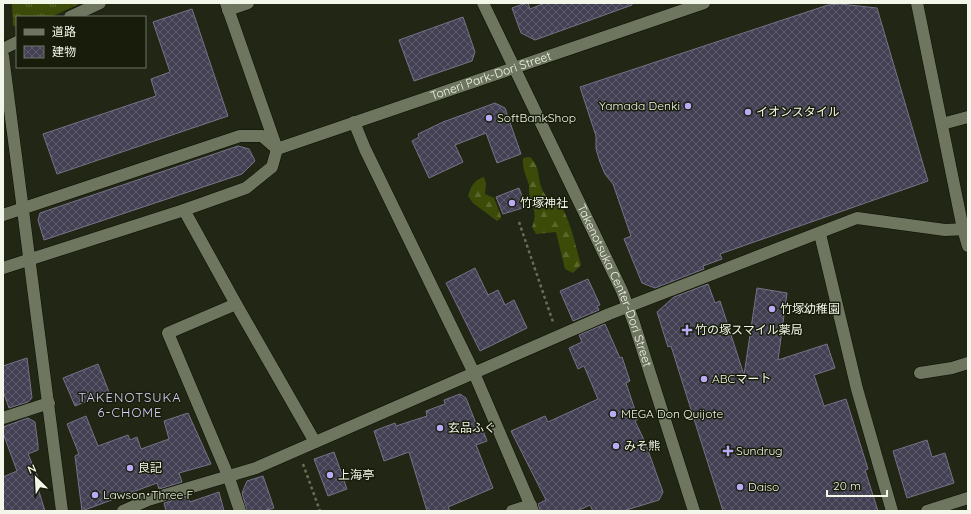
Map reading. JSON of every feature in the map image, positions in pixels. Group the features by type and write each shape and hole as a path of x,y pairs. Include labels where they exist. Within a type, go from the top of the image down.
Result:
{"street":[{"path":"72,16 100,3"},
{"path":"3,268 184,210 246,188 272,168 277,149 227,6 248,3"},
{"name":"Takenotsuka Center-Dori Street","path":"483,3 628,307 694,511"},
{"name":"Toneri Park-Dori Street","path":"277,149 704,3"},
{"path":"917,3 968,246"},
{"path":"3,49 16,42"},
{"path":"3,56 24,208 62,511"},
{"path":"942,124 968,117"},
{"path":"354,122 365,149 474,373 532,508 512,511"},
{"path":"3,215 240,136 262,136 277,149"},
{"path":"184,210 315,442"},
{"path":"123,511 148,500 229,478 256,468 558,336 628,307 820,234 857,218 944,230 965,229"},
{"path":"820,234 857,389 892,511"},
{"path":"236,304 168,333 229,478 240,511"},
{"path":"920,373 952,368 968,363"},
{"path":"3,418 49,403"},
{"path":"927,511 968,498"}],"path":[{"path":"519,222 558,336"},
{"path":"298,450 320,511"}],"green space":[{"path":"12,3 81,3 53,16 16,16 16,27 13,25"},
{"path":"530,157 534,161 538,170 540,183 545,195 559,203 570,225 581,265 573,273 565,269 556,232 536,234 532,227 534,219 533,205 523,165 523,158"},
{"path":"484,177 486,183 485,194 494,198 501,216 501,218 497,221 473,203 468,196 473,184"}],"building":[{"path":"528,3 530,9 545,3 632,3 632,5 535,40 521,33 512,8"},
{"name":"イオンスタイル","path":"840,4 877,8 928,181 720,254 722,259 703,266 704,269 655,288 642,283 624,239 631,236 613,184 605,174 600,162 596,149 596,136 580,87 828,5"},
{"path":"192,9 228,116 57,174 43,134 156,96 151,79 170,72 153,22"},
{"path":"463,17 475,52 472,61 414,81 399,40"},
{"path":"495,103 505,108 521,154 497,163 486,133 455,145 463,162 429,178 412,141 419,137 418,134 443,122"},
{"path":"238,146 249,149 255,161 242,174 44,240 38,220 40,213"},
{"path":"519,188 526,207 503,214 496,197"},
{"path":"475,268 488,295 498,290 505,305 514,300 527,328 480,351 446,283"},
{"path":"588,279 600,305 597,306 599,310 573,321 560,291"},
{"path":"708,284 715,303 720,301 744,375 757,288 787,293 778,360 827,344 835,368 814,375 824,406 846,399 868,469 865,470 878,511 723,511 671,346 668,347 657,312 674,297"},
{"path":"605,324 620,358 622,357 630,381 626,383 638,419 635,421 645,442 663,492 659,500 623,511 593,511 590,505 577,511 540,511 538,504 546,500 511,431 545,416 548,422 598,399 584,366 578,369 569,348 582,342 579,335"},
{"path":"27,358 32,398 28,402 9,408 3,391 3,366"},
{"path":"98,364 109,392 75,406 63,378"},
{"path":"460,394 466,398 477,426 481,425 487,441 476,445 493,488 448,507 450,511 427,511 409,452 384,461 374,431 395,423 396,426 427,416 426,411 445,404 444,400"},
{"path":"188,413 211,464 179,473 182,482 159,489 157,483 82,511 75,456 79,454 67,424 86,416 98,446 128,435 130,440 137,437 141,449 169,439 164,421"},
{"path":"28,418 35,422 38,450 28,454 41,484 37,485 45,511 3,511 3,477 17,471 3,433 3,427"},
{"path":"927,440 932,457 945,453 954,483 907,498 893,451"},
{"path":"334,452 347,489 328,496 314,459"},
{"path":"263,476 274,508 263,511 247,511 242,493 247,481"},
{"path":"219,492 224,511 166,511 164,503 187,496 190,502"}],"place":[{"name":"Yamada Denki","path":"688,106"},
{"name":"イオンスタイル","path":"748,112"},
{"name":"SoftBankShop","path":"489,118"},
{"name":"竹塚神社","path":"512,203"},
{"name":"竹塚幼稚園","path":"772,309"},
{"name":"竹の塚スマイル薬局","path":"687,330"},
{"name":"ABCマート","path":"704,379"},
{"name":"MEGA Don Quijote","path":"613,414"},
{"name":"玄品ふぐ","path":"440,428"},
{"name":"みそ熊","path":"616,446"},
{"name":"Sundrug","path":"728,451"},
{"name":"良記","path":"130,468"},
{"name":"上海亭","path":"330,475"},
{"name":"Daiso","path":"740,487"},
{"name":"Lawson･Three F","path":"95,495"}],"district":[{"name":"TAKENOTSUKA 6-CHOME","path":"130,404"}]}
